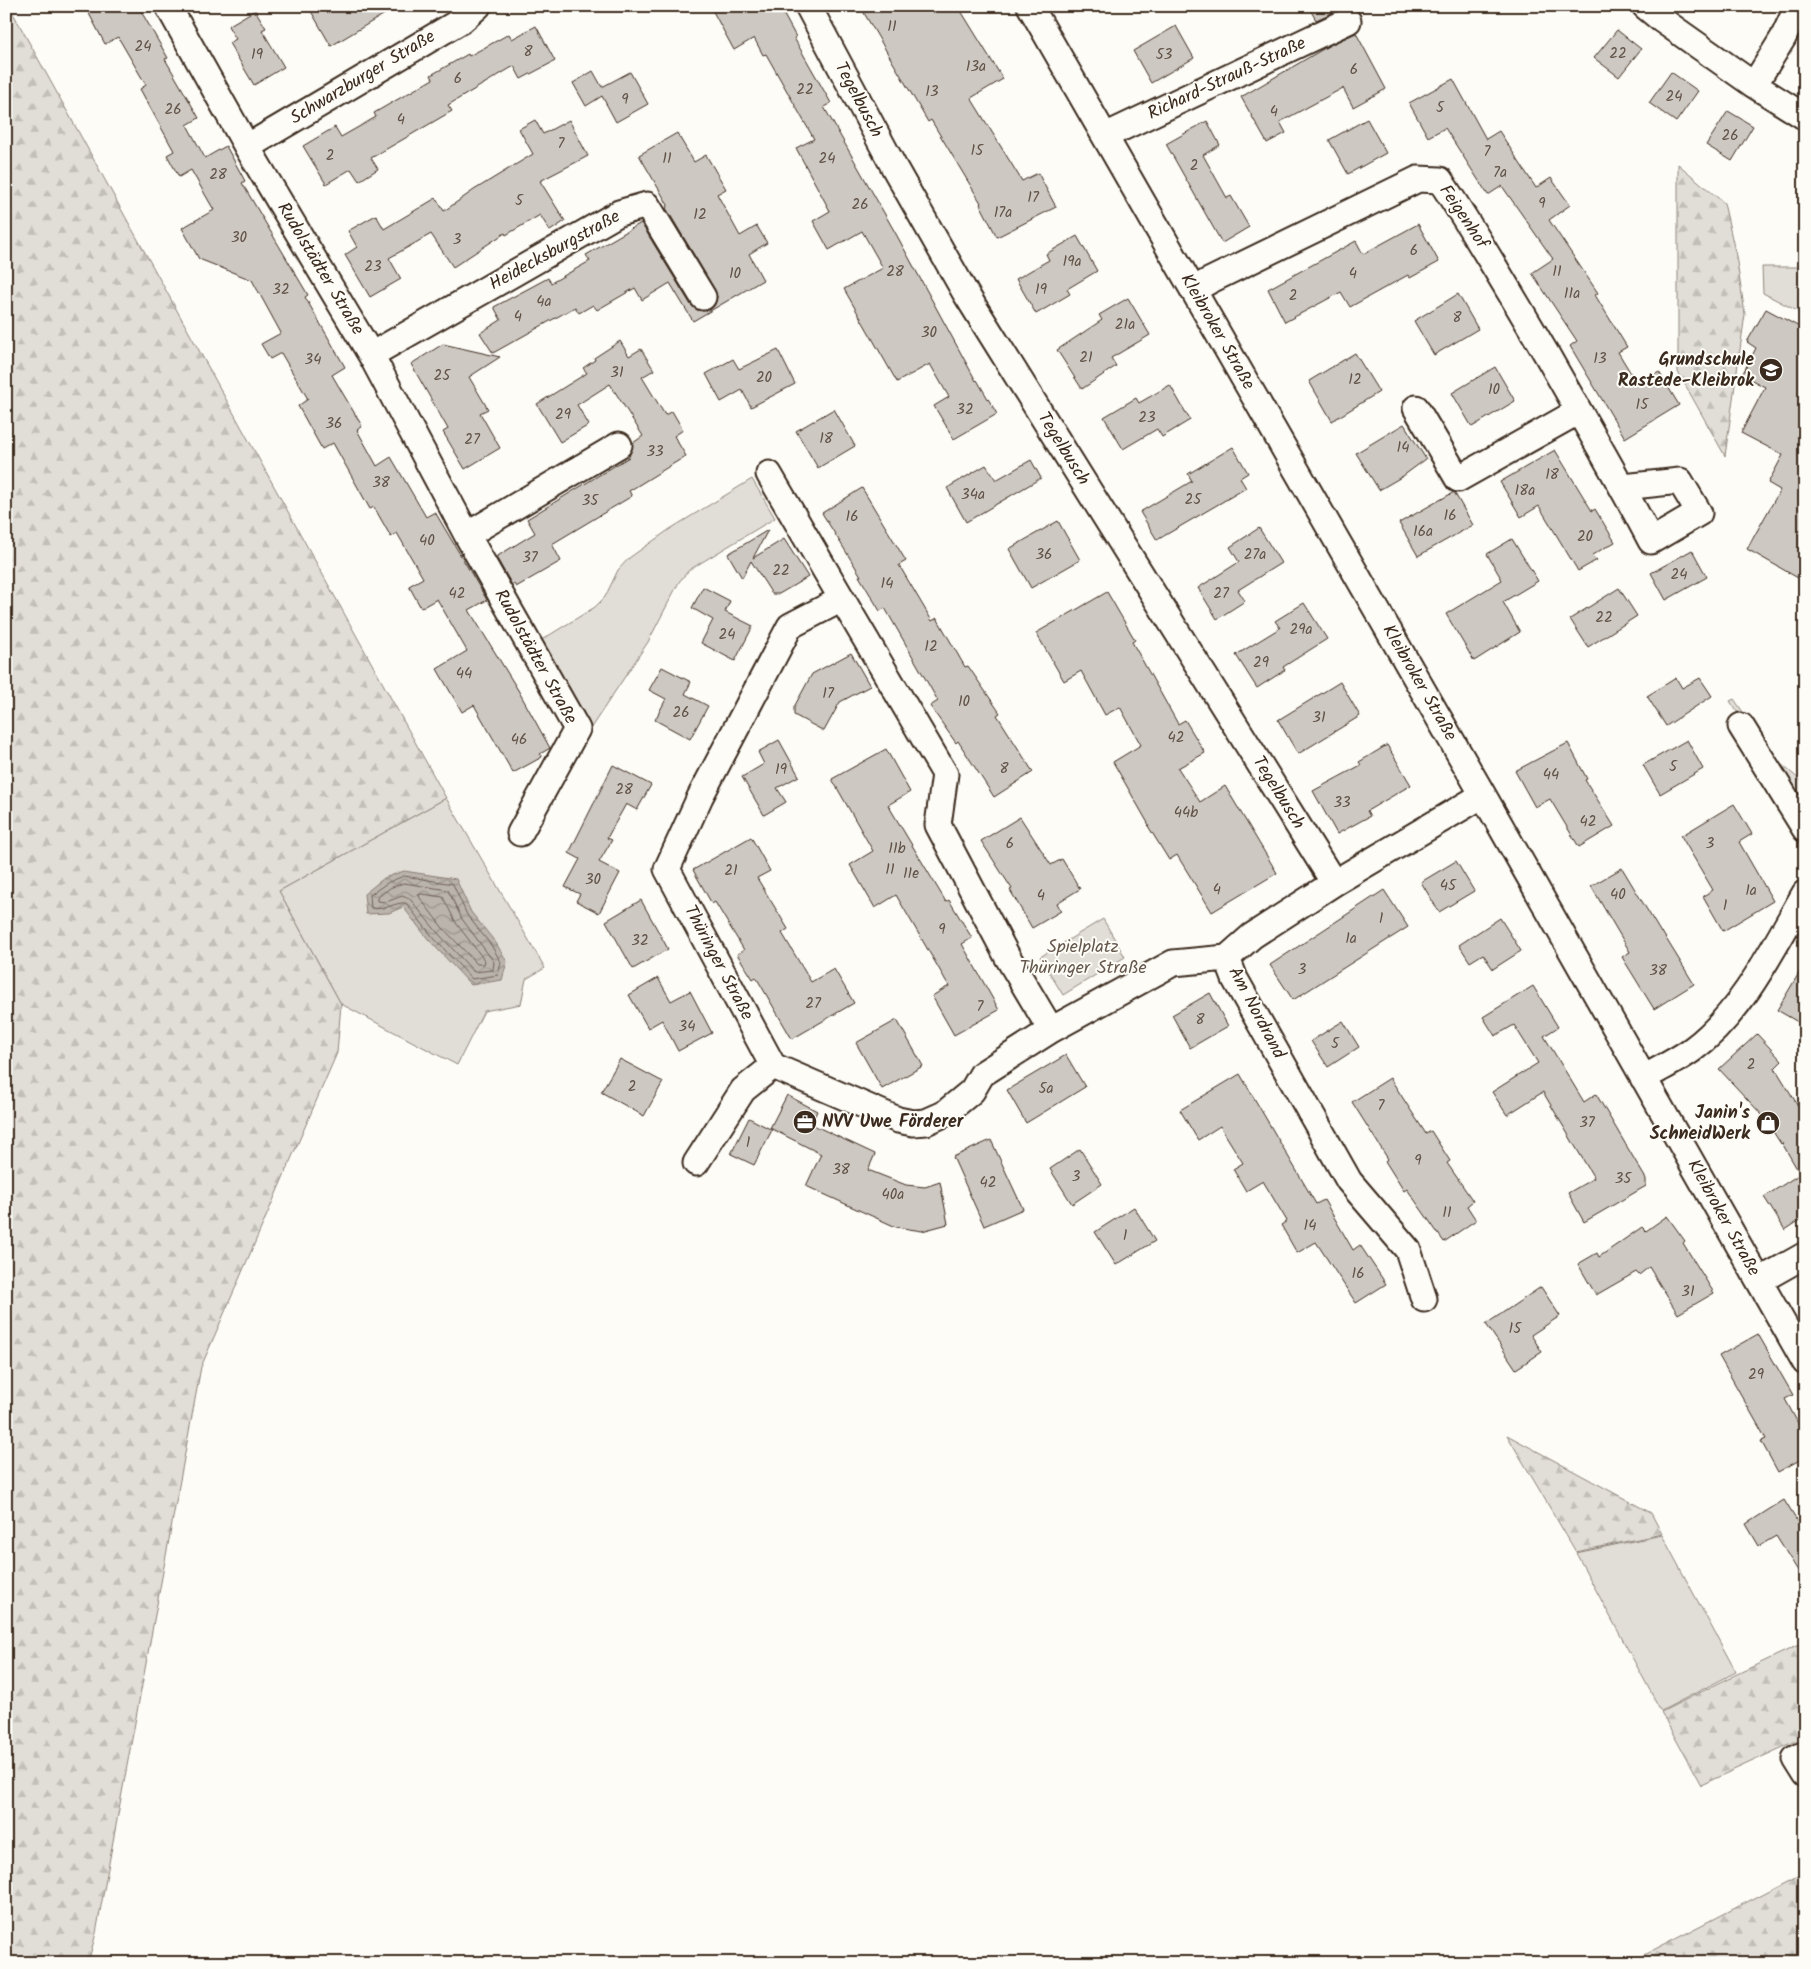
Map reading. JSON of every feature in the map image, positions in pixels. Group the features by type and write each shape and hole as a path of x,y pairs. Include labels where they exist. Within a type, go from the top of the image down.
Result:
{"street":[{"name":"Rudolstädter Straße","path":"168,6 247,148 371,355 467,535 577,729 520,833"},
{"name":"Schwarzburger Straße","path":"247,148 462,20 478,6"},
{"name":"Tegelbusch","path":"808,6 895,169 966,294 1334,883"},
{"name":"Kleibroker Straße","path":"1030,6 1483,795 1805,1362"},
{"path":"1645,6 1754,85 1805,117"},
{"path":"1754,85 1783,38 1798,6"},
{"name":"Richard-Strauß-Straße","path":"1105,136 1348,21"},
{"name":"Feigenhof","path":"1193,290 1418,178 1440,180 1469,224 1623,487"},
{"name":"Heidecksburgstraße","path":"371,355 619,213 647,205 703,297"},
{"path":"1416,408 1458,479 1579,411"},
{"path":"467,535 620,445"},
{"path":"769,474 945,774 938,825 1007,956 1051,1030"},
{"name":"Thüringer Straße","path":"773,1066 667,869 700,797 790,626 842,599"},
{"path":"1741,726 1805,829"},
{"name":"Am Nordrand","path":"1424,1299 1408,1250 1349,1181 1235,978 1227,958 1252,936 1334,883 1483,795"},
{"path":"1643,1078 1694,1049 1733,1011 1765,962 1805,893"},
{"path":"696,1163 743,1090 773,1066 898,1120 913,1123 926,1122 944,1114 972,1091 982,1074 1051,1030 1173,963 1227,958"},
{"path":"1759,1281 1805,1255"},
{"path":"1805,1754 1795,1759 1805,1775"}],"green space":[{"path":"6,6 9,6 446,798 279,891 341,1004 337,1053 201,1367 96,1933 88,1963 6,1963"},
{"path":"1678,164 1724,203 1736,256 1745,314 1725,456 1678,372"},
{"path":"1762,267 1805,267 1805,315 1763,293"},
{"path":"752,479 775,518 689,570 679,582 648,642 590,729 582,723 535,644 595,607 605,597 618,570 629,558 670,529"},
{"path":"1734,699 1776,760 1805,784 1805,814 1730,701"},
{"path":"446,798 545,968 526,979 521,1004 484,1011 457,1065 341,1004 279,891"},
{"name":"Spielplatz Thüringer Straße","path":"1103,919 1125,957 1063,995 1040,957"},
{"path":"1507,1435 1651,1513 1662,1534 1576,1552"},
{"path":"1662,1535 1736,1672 1661,1711 1576,1553"},
{"path":"1805,1642 1805,1737 1701,1785 1661,1712"},
{"path":"1805,1872 1805,1963 1629,1963"}],"water":[{"path":"404,871 456,879 471,912 496,943 507,962 502,980 471,985 428,939 403,907 389,913 366,914 364,894 384,878"}],"building":[{"path":"85,6 138,6 168,58 165,59 199,118 187,125 205,158 226,146 245,181 242,183 308,295 305,297 345,367 332,375 362,426 357,430 377,466 391,457 426,517 435,512 487,600 469,610 518,690 550,748 540,754 542,757 513,773 474,705 462,712 437,669 467,651 437,599 421,608 409,586 423,578 397,533 391,537 374,507 370,509 333,443 322,449 298,406 308,399 281,353 270,359 261,344 281,333 252,280 199,259 182,228 214,210 191,170 179,177 167,155 174,151 140,89 146,85 118,37 105,44"},
{"path":"308,6 398,6 331,46"},
{"path":"710,6 779,6 796,37 794,38 831,103 824,107 976,381 997,414 954,439 934,406 949,397 930,364 897,382 844,289 883,268 862,231 829,250 813,221 830,211 796,148 814,139 766,54 763,55 754,38 734,50"},
{"path":"875,6 958,6 1003,79 971,98 1022,181 1038,173 1056,207 997,237 981,203 931,120 928,122 864,13"},
{"path":"1308,6 1342,6 1343,8 1316,20"},
{"path":"255,10 266,28 262,30 284,67 254,85 229,43 236,39 228,26"},
{"path":"536,26 555,61 521,79 514,66 448,105 452,111 371,158 378,169 359,181 351,169 326,184 303,146 335,127 341,137 376,117 374,113 433,79 431,75 509,34 512,39"},
{"path":"1176,26 1194,58 1151,83 1133,51"},
{"path":"1617,30 1641,49 1619,77 1594,58"},
{"path":"1356,33 1386,89 1353,107 1343,88 1280,122 1286,133 1267,143 1241,97 1330,45"},
{"path":"593,71 602,87 630,72 648,104 616,122 602,96 586,106 573,83"},
{"path":"1671,72 1698,91 1676,122 1649,103"},
{"path":"1453,79 1486,139 1499,131 1536,188 1551,178 1570,205 1549,220 1598,293 1595,295 1627,347 1618,352 1638,385 1659,372 1679,405 1625,438 1570,346 1577,341 1532,273 1553,259 1502,186 1488,195 1445,128 1428,137 1409,103"},
{"path":"1728,111 1753,126 1732,161 1706,145"},
{"path":"1367,119 1386,153 1348,174 1329,140"},
{"path":"535,120 543,134 569,120 588,156 540,181 565,221 550,231 540,215 506,235 505,233 453,267 431,234 389,258 401,279 370,297 345,255 357,247 348,231 376,215 384,229 436,198 444,211 474,190 533,154 519,129"},
{"path":"1207,121 1220,145 1203,155 1227,198 1231,196 1249,227 1222,243 1166,144"},
{"path":"677,133 694,162 706,155 726,189 717,194 740,236 757,226 767,243 749,254 763,280 693,321 670,283 642,300 635,288 597,310 593,305 579,313 575,307 493,353 480,333 501,320 494,307 548,278 551,283 590,261 586,255 641,223 691,305 697,310 711,309 717,297 715,290 666,208 668,205 639,155"},
{"path":"1418,224 1439,262 1410,278 1408,275 1350,307 1341,292 1285,322 1268,289 1356,241 1363,254"},
{"path":"1077,236 1097,271 1067,289 1070,294 1036,314 1016,279 1049,260 1046,254"},
{"path":"1458,294 1478,329 1434,355 1414,321"},
{"path":"1128,298 1150,335 1111,358 1116,366 1082,389 1057,350 1102,320 1099,315"},
{"path":"1766,309 1805,330 1805,582 1747,549 1780,490 1768,483 1783,455 1741,433 1765,387 1742,375 1756,348 1747,342"},
{"path":"620,341 629,356 641,349 654,370 642,377 665,415 672,411 683,430 674,436 686,456 629,491 632,496 552,544 561,561 516,587 514,584 512,585 496,557 535,533 527,519 629,457 633,443 643,436 610,384 577,405 589,425 560,442 537,404 587,373 583,368 595,360 594,358"},
{"path":"443,344 500,357 469,377 488,409 480,413 500,448 465,469 443,432 448,429 411,364"},
{"path":"778,350 795,384 751,407 742,390 721,402 706,374 733,359 739,369"},
{"path":"1355,353 1379,392 1332,421 1309,381"},
{"path":"1495,367 1515,401 1472,427 1452,393"},
{"path":"1170,385 1190,420 1162,437 1157,429 1123,449 1104,417 1136,398 1139,403"},
{"path":"834,409 855,446 818,468 796,431"},
{"path":"1404,424 1426,459 1403,476 1379,490 1356,453"},
{"path":"1233,447 1248,473 1240,478 1246,488 1157,540 1140,512 1192,481 1188,474"},
{"path":"1555,450 1592,511 1595,509 1615,542 1592,555 1597,560 1578,571 1539,506 1521,517 1500,482"},
{"path":"1031,460 1041,478 966,522 947,488 986,465 996,480"},
{"path":"862,488 906,561 899,565 932,621 937,618 965,667 968,666 1000,713 997,715 1033,772 994,797 958,741 956,743 930,706 938,701 885,608 880,611 822,513"},
{"path":"1454,492 1473,525 1418,556 1399,523"},
{"path":"1058,521 1080,560 1031,588 1009,549"},
{"path":"1259,528 1281,563 1238,590 1245,601 1217,619 1198,588 1239,562 1230,547"},
{"path":"768,530 753,558 784,539 808,577 779,594 772,594 751,561 742,578 728,554"},
{"path":"1512,539 1538,581 1503,602 1520,632 1474,661 1446,614 1502,580 1487,554"},
{"path":"1692,550 1707,577 1666,600 1651,573"},
{"path":"703,587 730,601 725,612 753,626 735,661 701,643 713,620 692,608"},
{"path":"1619,588 1637,616 1588,647 1570,619"},
{"path":"1107,592 1135,640 1132,642 1178,724 1185,720 1205,753 1178,768 1200,802 1225,786 1277,873 1212,912 1177,855 1169,860 1113,762 1141,745 1120,707 1105,715 1081,671 1064,681 1036,633"},
{"path":"1304,603 1327,639 1283,667 1285,670 1257,688 1236,655 1280,628 1275,621"},
{"path":"851,653 870,686 840,702 824,731 794,715 794,707 812,674"},
{"path":"662,667 691,682 685,694 708,706 690,739 655,720 666,699 649,690"},
{"path":"1676,678 1682,688 1700,678 1712,696 1666,726 1647,696"},
{"path":"1340,682 1360,716 1298,754 1278,720"},
{"path":"779,740 799,776 777,788 786,802 764,815 742,777 764,764 758,752"},
{"path":"1687,740 1703,769 1660,794 1643,765"},
{"path":"1568,743 1587,779 1585,780 1614,826 1579,847 1550,799 1535,807 1515,771"},
{"path":"1387,745 1411,785 1367,811 1370,816 1337,834 1313,791 1361,765 1359,762"},
{"path":"886,749 910,792 888,805 946,902 949,900 972,938 962,944 999,1010 954,1035 932,996 949,986 896,895 875,908 850,865 873,851 832,779"},
{"path":"613,765 651,785 637,810 626,804 607,838 612,840 599,862 620,873 599,913 576,901 580,894 565,887 580,859 569,853"},
{"path":"1734,804 1752,834 1739,842 1773,901 1723,931 1703,896 1713,890 1681,836"},
{"path":"1020,817 1051,865 1062,859 1080,889 1057,903 1061,911 1032,928 1010,890 1012,889 981,841"},
{"path":"751,837 770,871 757,878 788,929 782,933 811,982 834,969 854,1003 792,1039 756,977 753,979 737,954 744,950 715,902 712,904 693,870"},
{"path":"1456,861 1474,891 1439,912 1421,882"},
{"path":"1622,868 1694,984 1654,1009 1622,957 1630,952 1591,886"},
{"path":"1384,890 1408,927 1293,1000 1270,965"},
{"path":"641,900 668,949 633,969 606,921"},
{"path":"1500,918 1521,951 1493,969 1483,954 1470,962 1459,945"},
{"path":"1805,963 1805,1026 1777,1010"},
{"path":"658,978 671,1001 690,991 712,1033 678,1051 662,1020 648,1028 629,995"},
{"path":"1533,986 1558,1027 1544,1036 1584,1102 1596,1094 1646,1179 1646,1186 1584,1222 1568,1193 1594,1178 1543,1092 1507,1115 1492,1092 1538,1063 1514,1025 1495,1036 1483,1017"},
{"path":"1210,993 1228,1026 1190,1048 1172,1015"},
{"path":"897,1020 923,1066 882,1089 856,1043"},
{"path":"1343,1021 1359,1047 1328,1067 1311,1041"},
{"path":"1757,1034 1782,1061 1775,1068 1805,1117 1805,1217 1785,1230 1764,1197 1800,1174 1763,1116 1719,1069"},
{"path":"1066,1055 1085,1087 1026,1123 1007,1090"},
{"path":"620,1059 663,1082 644,1116 601,1092"},
{"path":"1240,1074 1316,1204 1324,1200 1353,1250 1360,1245 1386,1284 1356,1303 1316,1242 1297,1253 1281,1225 1287,1221 1263,1181 1246,1191 1233,1169 1243,1163 1220,1126 1198,1140 1180,1110"},
{"path":"1390,1078 1426,1134 1431,1131 1450,1161 1447,1163 1473,1201 1467,1206 1476,1220 1444,1242 1407,1189 1404,1191 1385,1161 1388,1159 1352,1102"},
{"path":"787,1095 817,1111 811,1124 875,1154 868,1170 906,1185 925,1187 940,1182 948,1224 922,1231 896,1227 806,1186 821,1154 770,1128"},
{"path":"749,1118 772,1130 754,1165 731,1154"},
{"path":"991,1140 1023,1209 984,1226 953,1157"},
{"path":"1080,1149 1102,1184 1072,1204 1050,1169"},
{"path":"1134,1207 1155,1241 1116,1265 1095,1232"},
{"path":"1667,1216 1685,1241 1683,1243 1714,1293 1678,1314 1649,1267 1639,1275 1636,1272 1596,1295 1578,1264 1597,1253 1599,1257 1642,1227 1646,1231"},
{"path":"1541,1287 1560,1316 1531,1335 1542,1352 1516,1369 1486,1324"},
{"path":"1758,1334 1793,1395 1785,1399 1805,1436 1805,1457 1778,1472 1761,1441 1766,1439 1719,1356"},
{"path":"1784,1500 1805,1534 1805,1582 1776,1536 1759,1546 1746,1524"}],"place":[{"name":"Grundschule Rastede-Kleibrok","path":"1771,370"},
{"name":"NVV Uwe Förderer","path":"805,1122"},
{"name":"Janin's SchneidWerk","path":"1768,1123"}]}
